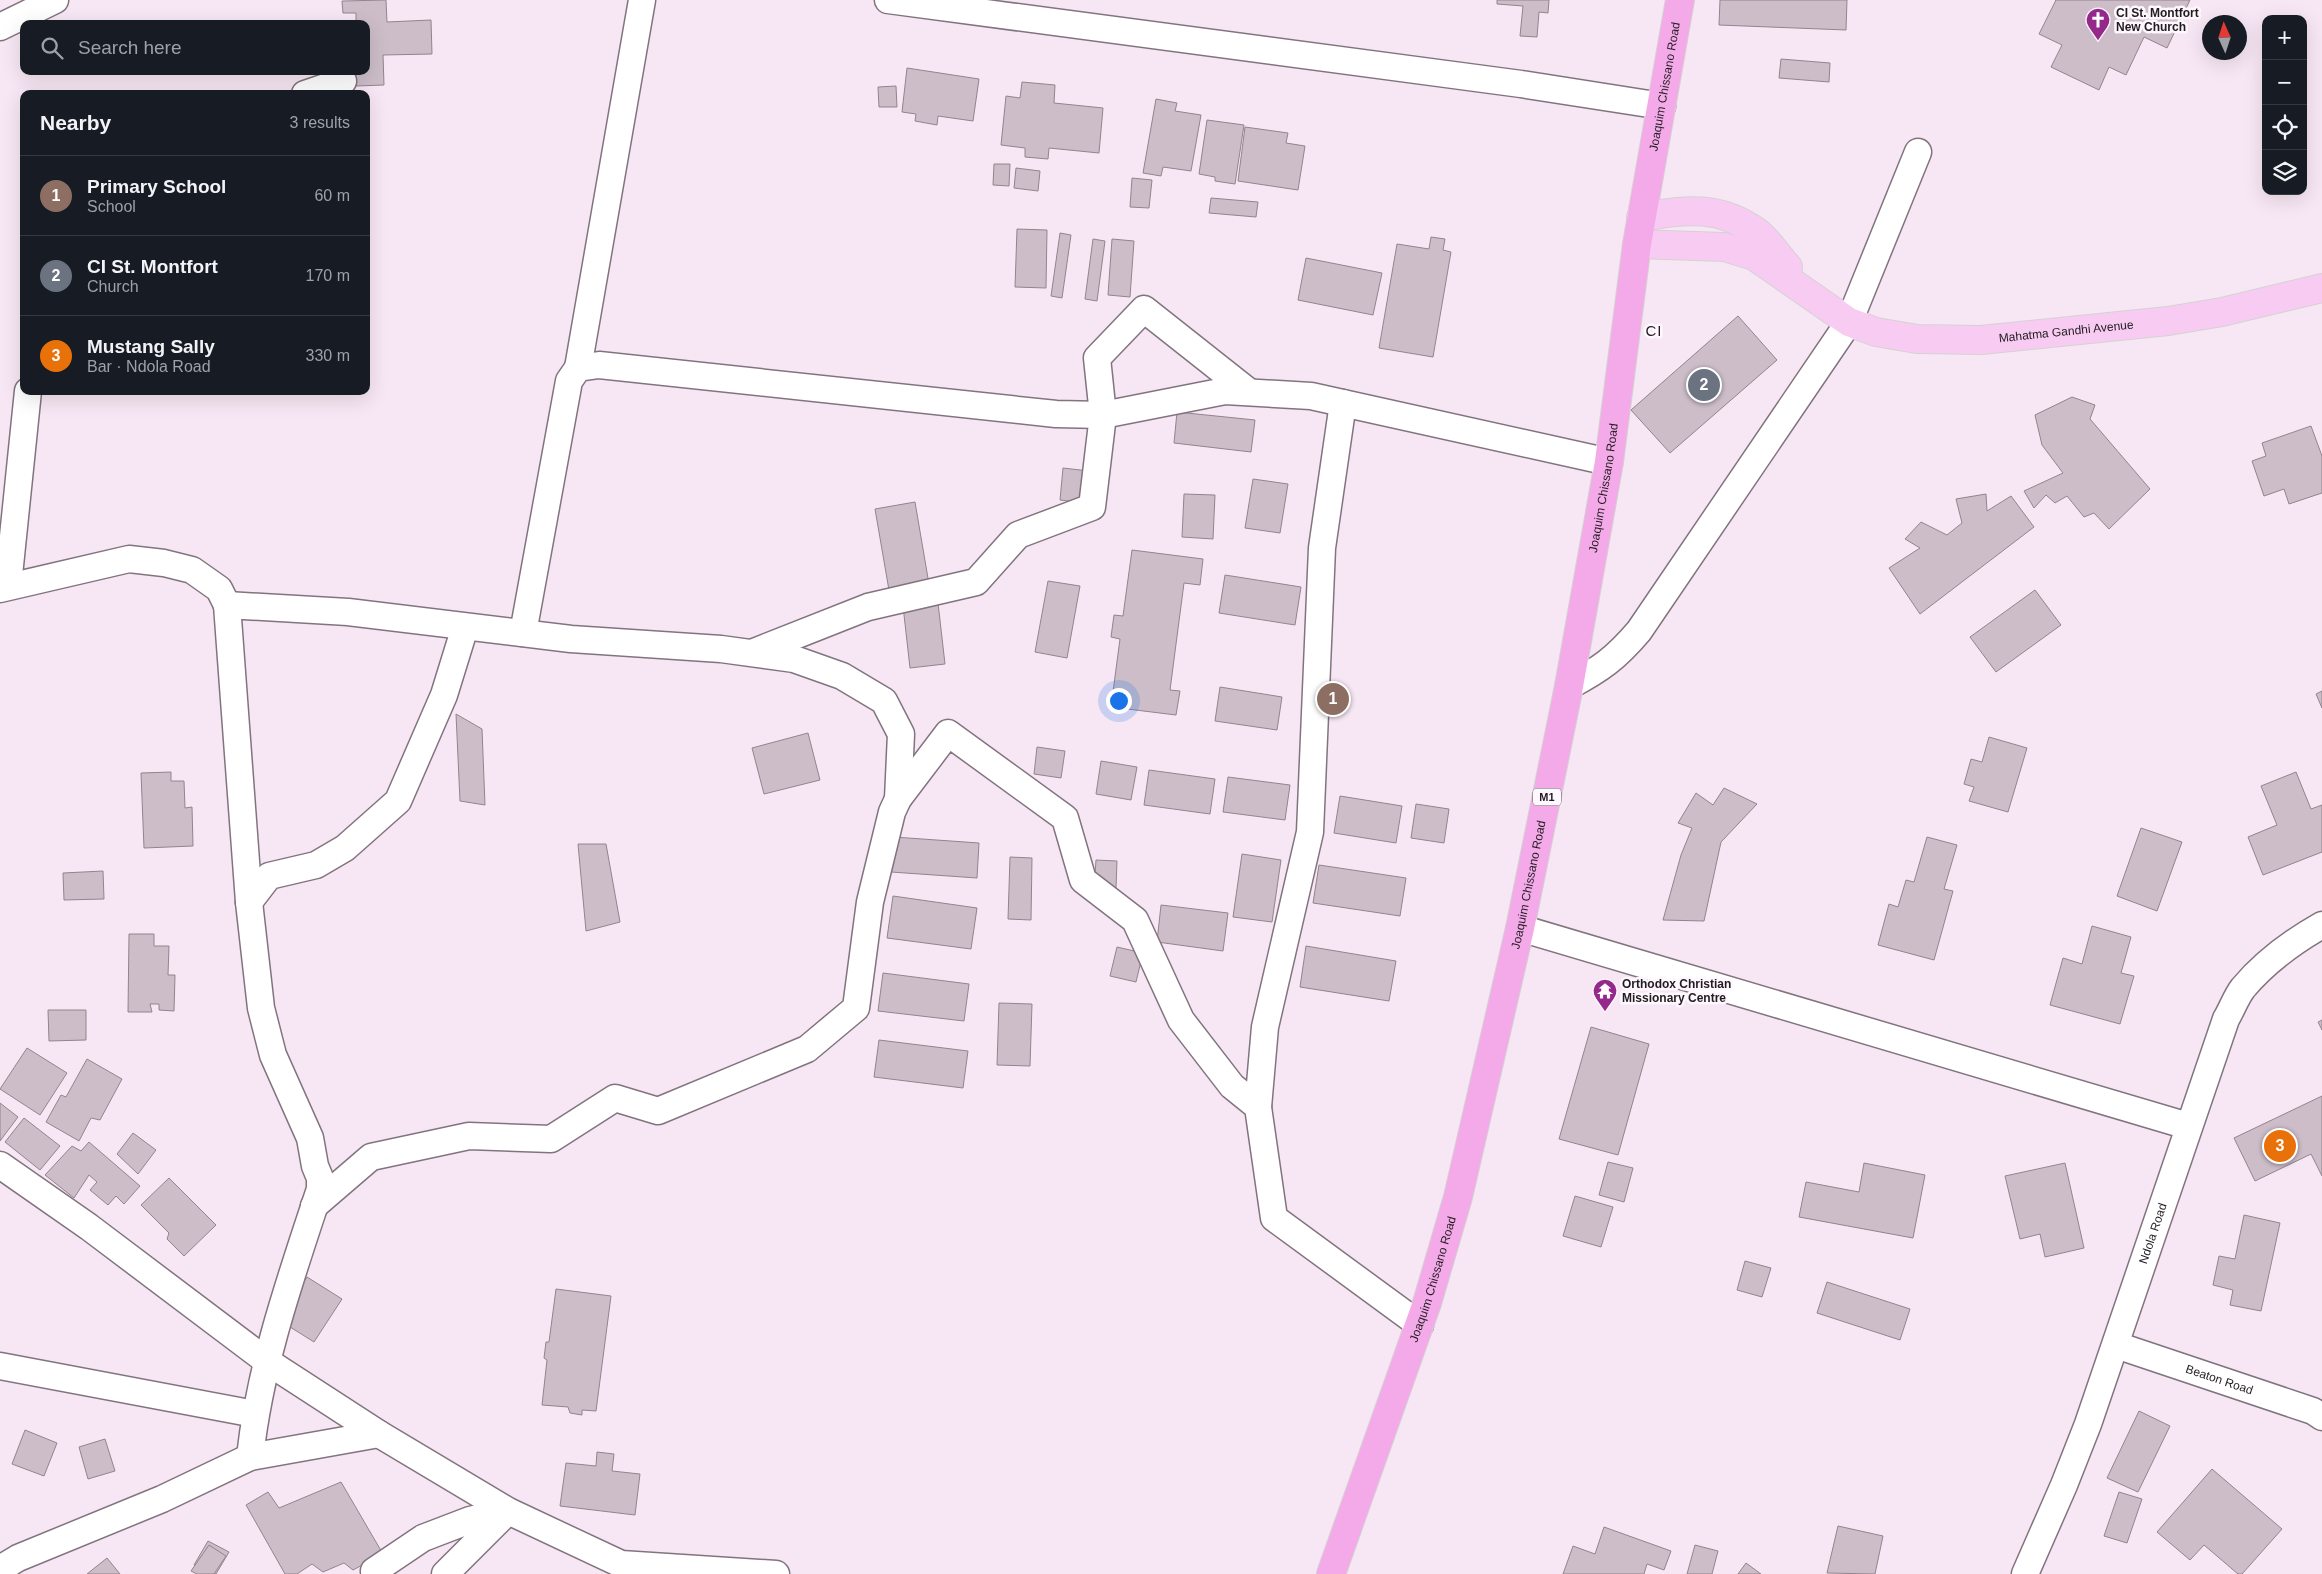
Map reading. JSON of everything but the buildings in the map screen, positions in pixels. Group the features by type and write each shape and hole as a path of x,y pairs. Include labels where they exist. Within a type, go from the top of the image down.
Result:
{"highway":[{"name":"Joaquim Chissano Road","path":"1331,1574 1420,1324 1458,1197 1520,928 1569,686 1609,462 1641,217 1680,0"}],"main road":[{"name":"Mahatma Gandhi Avenue","path":"1641,217 1688,210 1722,214 1758,233 1815,298"},
{"name":"Mahatma Gandhi Avenue","path":"1637,244 1724,247 1754,256 1849,322 1876,332 1917,339 1981,340 2168,321 2222,312 2322,288"}],"street":[{"path":"0,27 55,0"},
{"path":"523,634 569,381 578,368 642,0"},
{"path":"888,0 1520,84 1662,106"},
{"path":"317,90 343,81"},
{"path":"1569,686 1600,669 1620,654 1639,631 1849,322 1918,152"},
{"path":"751,653 868,607 976,582 1018,535 1092,507 1103,415 1097,358 1144,309 1249,392"},
{"path":"578,368 599,365 1056,414 1103,415 1225,391 1311,396 1609,462"},
{"path":"27,395 2,584 130,559 164,563 192,570 219,589 227,605 249,902 261,1008 273,1055 310,1138 315,1166 320,1178 320,1189 288,1282 274,1333 255,1414 250,1457"},
{"path":"1343,403 1322,548 1310,832 1266,1027 1258,1107 1274,1218 1420,1324"},
{"path":"227,605 348,612 523,634 751,653 794,659 842,676 884,701 901,734 898,799"},
{"path":"249,902 268,876 316,864 345,848 398,801 444,695 465,627"},
{"path":"314,1206 371,1157 469,1136 551,1139 615,1098 658,1112 807,1049 856,1008 870,902 892,812 898,799 948,733 1066,818 1083,880 1135,920 1181,1020 1232,1086 1258,1107"},
{"name":"Ndola Road","path":"2026,1574 2064,1485 2116,1345 2188,1126 2226,1019 2242,989 2266,964 2295,940 2322,925"},
{"path":"1520,928 2188,1126"},
{"path":"3,1177 89,1227 268,1362 379,1434 508,1511 617,1569 776,1574"},
{"name":"Beaton Road","path":"2116,1345 2313,1410 2322,1416"},
{"path":"0,1366 255,1414"},
{"path":"0,1569 18,1558 162,1499 250,1457 379,1434"},
{"path":"374,1571 423,1538 470,1520 508,1511"},
{"path":"445,1574 508,1511"}],"place":[{"name":"CI St. Montfort New Church","path":"2098,41"},
{"name":"CI St. Montfort","path":"1704,385"},
{"name":"Primary School","path":"1333,699"},
{"name":"Orthodox Christian Missionary Centre","path":"1605,1012"},
{"name":"Mustang Sally","path":"2280,1146"}],"district":[{"name":"CI","path":"1654,331"}]}
